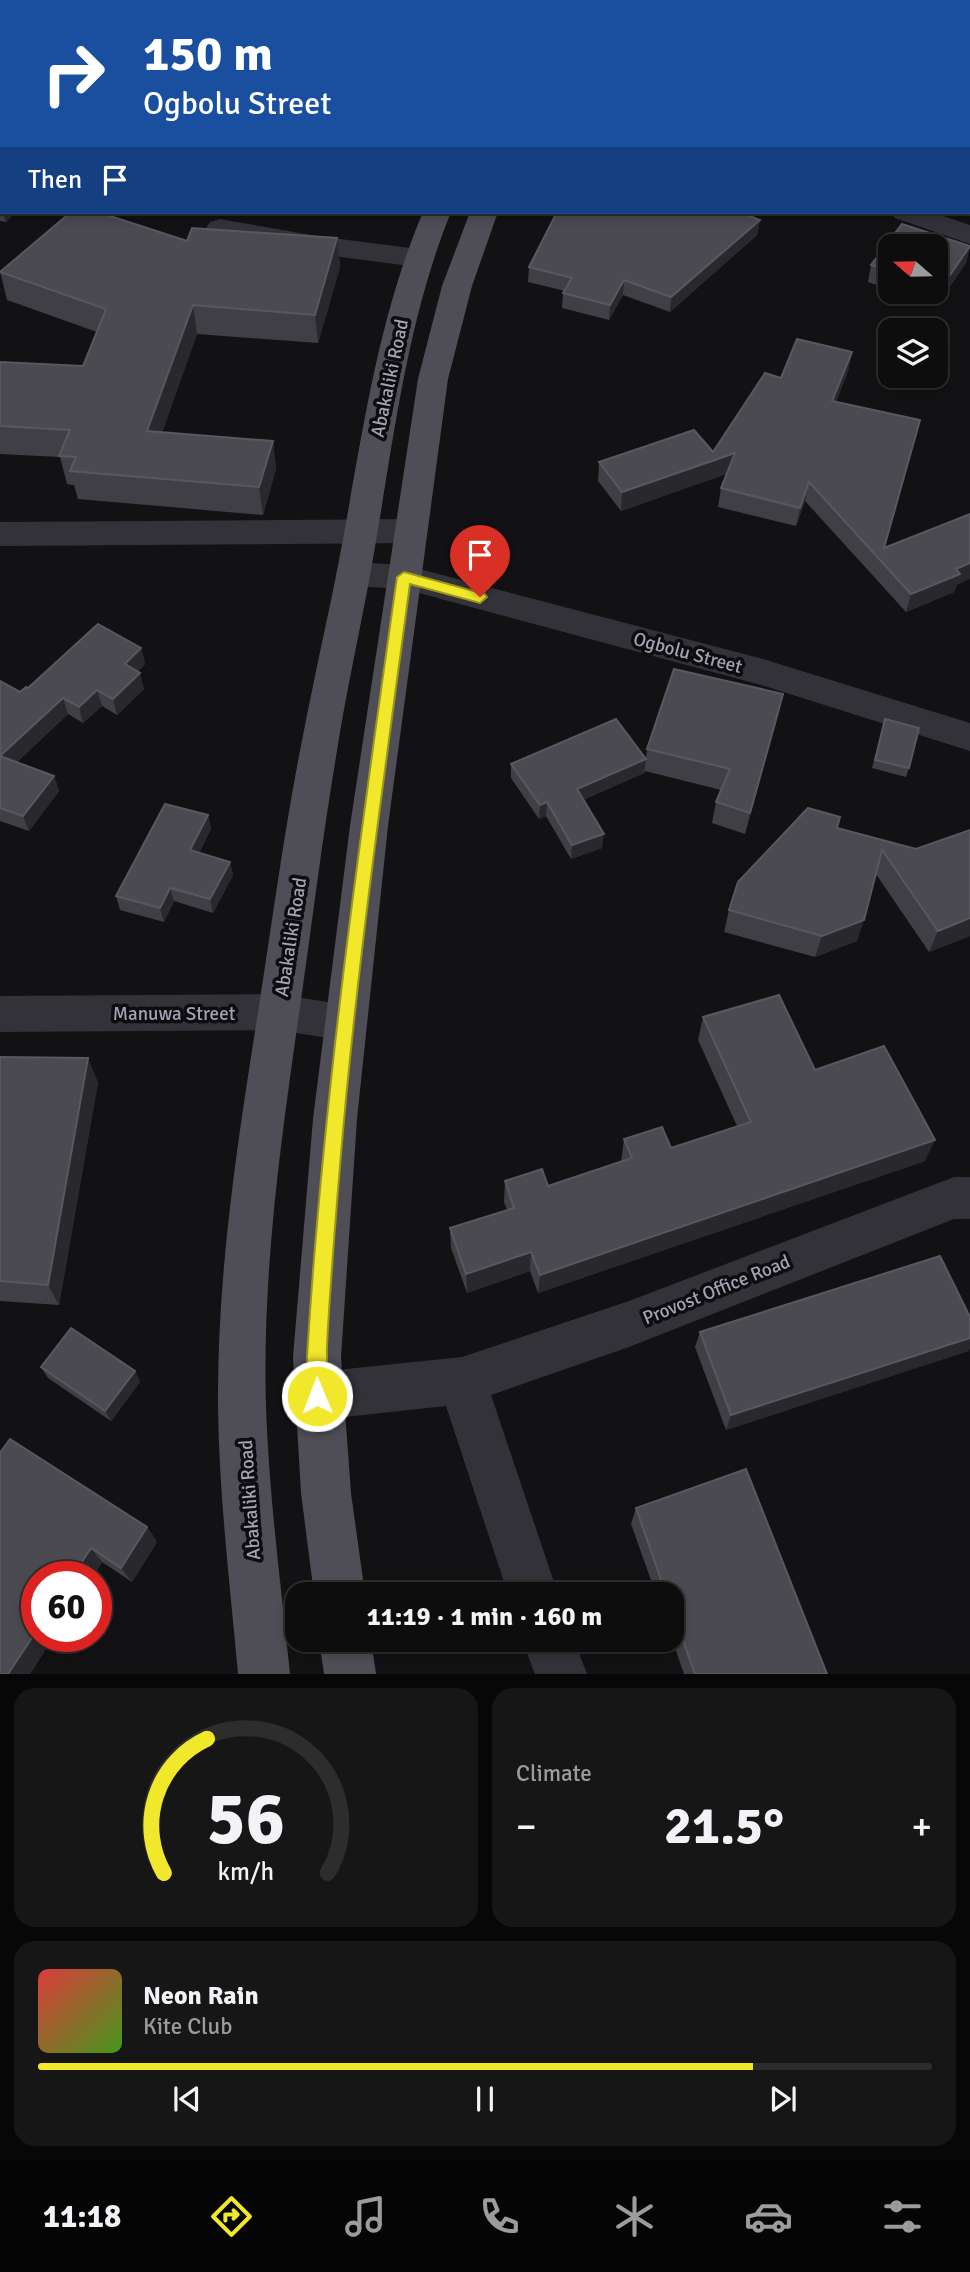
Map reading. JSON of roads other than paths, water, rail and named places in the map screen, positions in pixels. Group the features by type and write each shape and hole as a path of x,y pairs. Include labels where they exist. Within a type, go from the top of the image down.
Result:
{"main road":[{"name":"Abakaliki Road","path":"264,1674 250,1530 242,1406 245,1292 252,1188 317,757 353,574 359,530 394,348 418,258 435,214"},
{"path":"338,1582 317,1396 327,1197 369,826 438,353 457,286 483,214"},
{"path":"394,348 438,353"},
{"path":"347,1652 350,1674"}],"street":[{"path":"911,214 970,235"},
{"path":"220,228 317,245 418,258"},
{"path":"0,534 411,531"},
{"name":"Ogbolu Street","path":"353,574 404,577 762,672 970,737"},
{"name":"Manuwa Street","path":"0,1014 278,1012 346,1023"},
{"name":"Provost Office Road","path":"317,1396 462,1381 629,1324 817,1248 954,1198 970,1198"},
{"path":"462,1381 529,1582"},
{"path":"553,1652 561,1674"}]}
